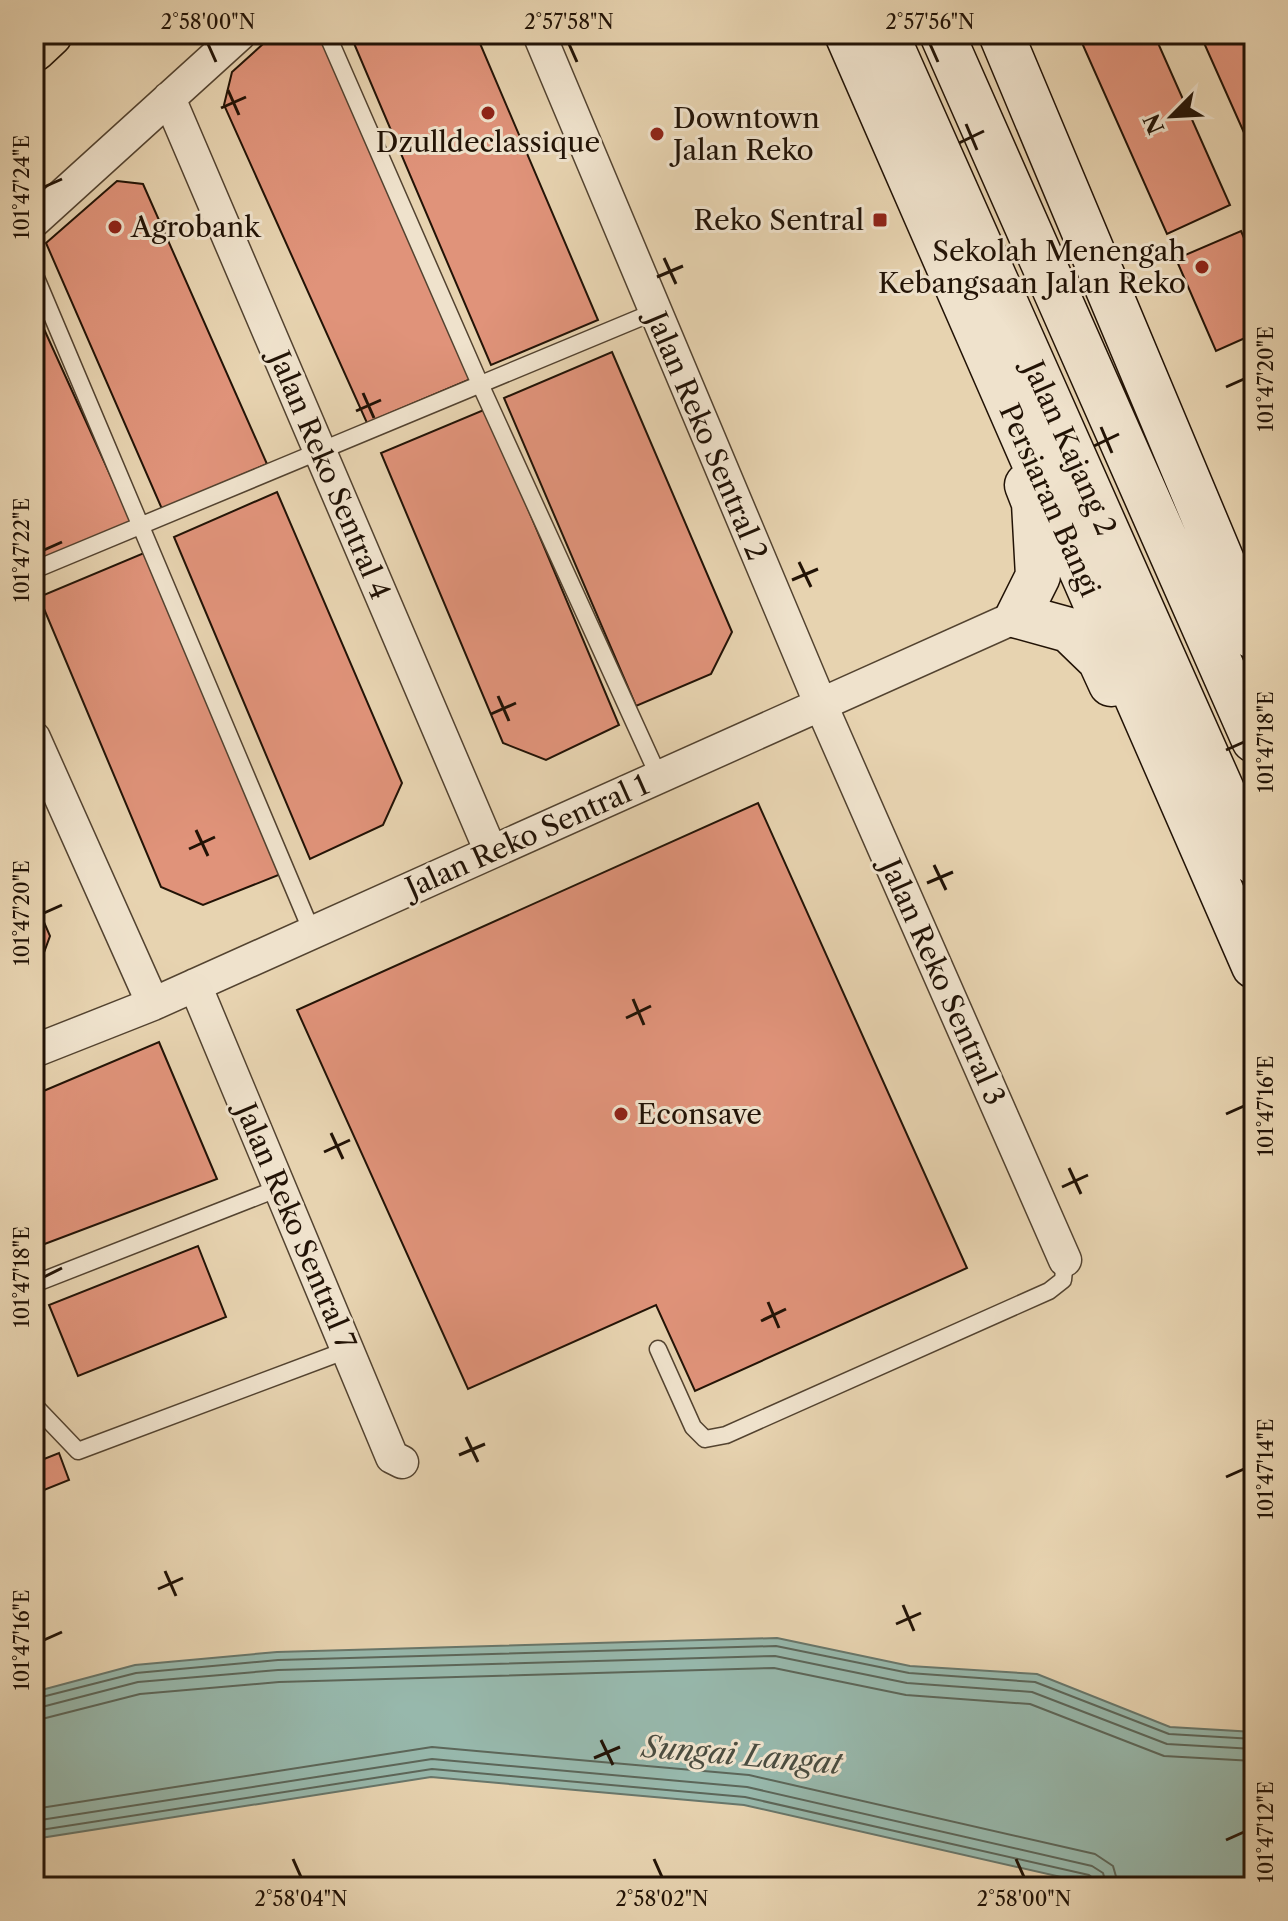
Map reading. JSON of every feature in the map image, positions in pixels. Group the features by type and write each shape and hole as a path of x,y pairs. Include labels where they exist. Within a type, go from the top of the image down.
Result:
{"main road":[{"path":"34,49 50,34"},
{"name":"Persiaran Bangi","path":"847,34 1248,953"},
{"name":"Jalan Kajang 2","path":"886,34 1254,862"},
{"name":"Jalan Kajang 2","path":"942,34 1254,740"},
{"path":"1001,34 1254,637"},
{"path":"967,309 1034,503 1038,576 1018,616 1069,630 1100,660 1197,867 1248,953"}],"street":[{"path":"34,221 240,34"},
{"name":"Jalan Reko Sentral 2","path":"539,34 821,705"},
{"name":"Jalan Reko Sentral 4","path":"169,98 491,852"},
{"name":"Jalan Reko Sentral 1","path":"34,1051 153,1004 1018,616"},
{"name":"Jalan Reko Sentral 3","path":"821,705 1065,1260"},
{"path":"34,738 153,1004"},
{"name":"Jalan Reko Sentral 7","path":"195,985 392,1457 402,1462"}],"lane":[{"path":"327,34 480,384 659,777"},
{"path":"34,273 312,932"},
{"path":"34,570 654,312"},
{"path":"34,1284 279,1188"},
{"path":"658,1349 693,1427 705,1439 726,1435 1049,1291 1063,1280 1065,1260"},
{"path":"34,1405 78,1451 347,1350"}],"water":[{"name":"Sungai Langat","path":"777,1638 910,1666 1037,1674 1170,1727 1254,1732 1254,1887 1105,1887 744,1805 431,1777 34,1839 34,1692 135,1665 277,1652"}],"building":[{"path":"274,34 319,34 473,378 367,423 224,105 232,72"},
{"path":"350,34 476,34 598,320 491,365"},
{"path":"1078,34 1154,34 1230,205 1167,234"},
{"path":"1200,34 1254,34 1254,155"},
{"path":"117,181 143,184 267,464 162,509 46,243"},
{"path":"1241,231 1254,261 1254,334 1216,351 1176,259"},
{"path":"34,307 132,523 34,565"},
{"path":"612,352 732,632 711,674 636,706 504,398"},
{"path":"486,409 619,725 546,760 503,743 381,453"},
{"path":"277,492 402,783 383,825 310,859 174,537"},
{"path":"144,553 281,874 203,905 161,887 39,597"},
{"name":"Econsave","path":"758,803 967,1268 695,1391 656,1305 468,1389 297,1010"},
{"path":"34,899 50,936 34,980"},
{"path":"159,1042 217,1179 34,1248 34,1095"},
{"path":"198,1246 226,1317 78,1376 49,1305"},
{"path":"59,1453 69,1480 34,1494 34,1463"}],"place":[{"name":"Dzulldeclassique","path":"488,113"},
{"name":"Downtown Jalan Reko","path":"657,134"},
{"name":"Reko Sentral","path":"880,220"},
{"name":"Agrobank","path":"115,227"},
{"name":"Sekolah Menengah Kebangsaan Jalan Reko","path":"1202,267"},
{"name":"Econsave","path":"621,1114"}]}
